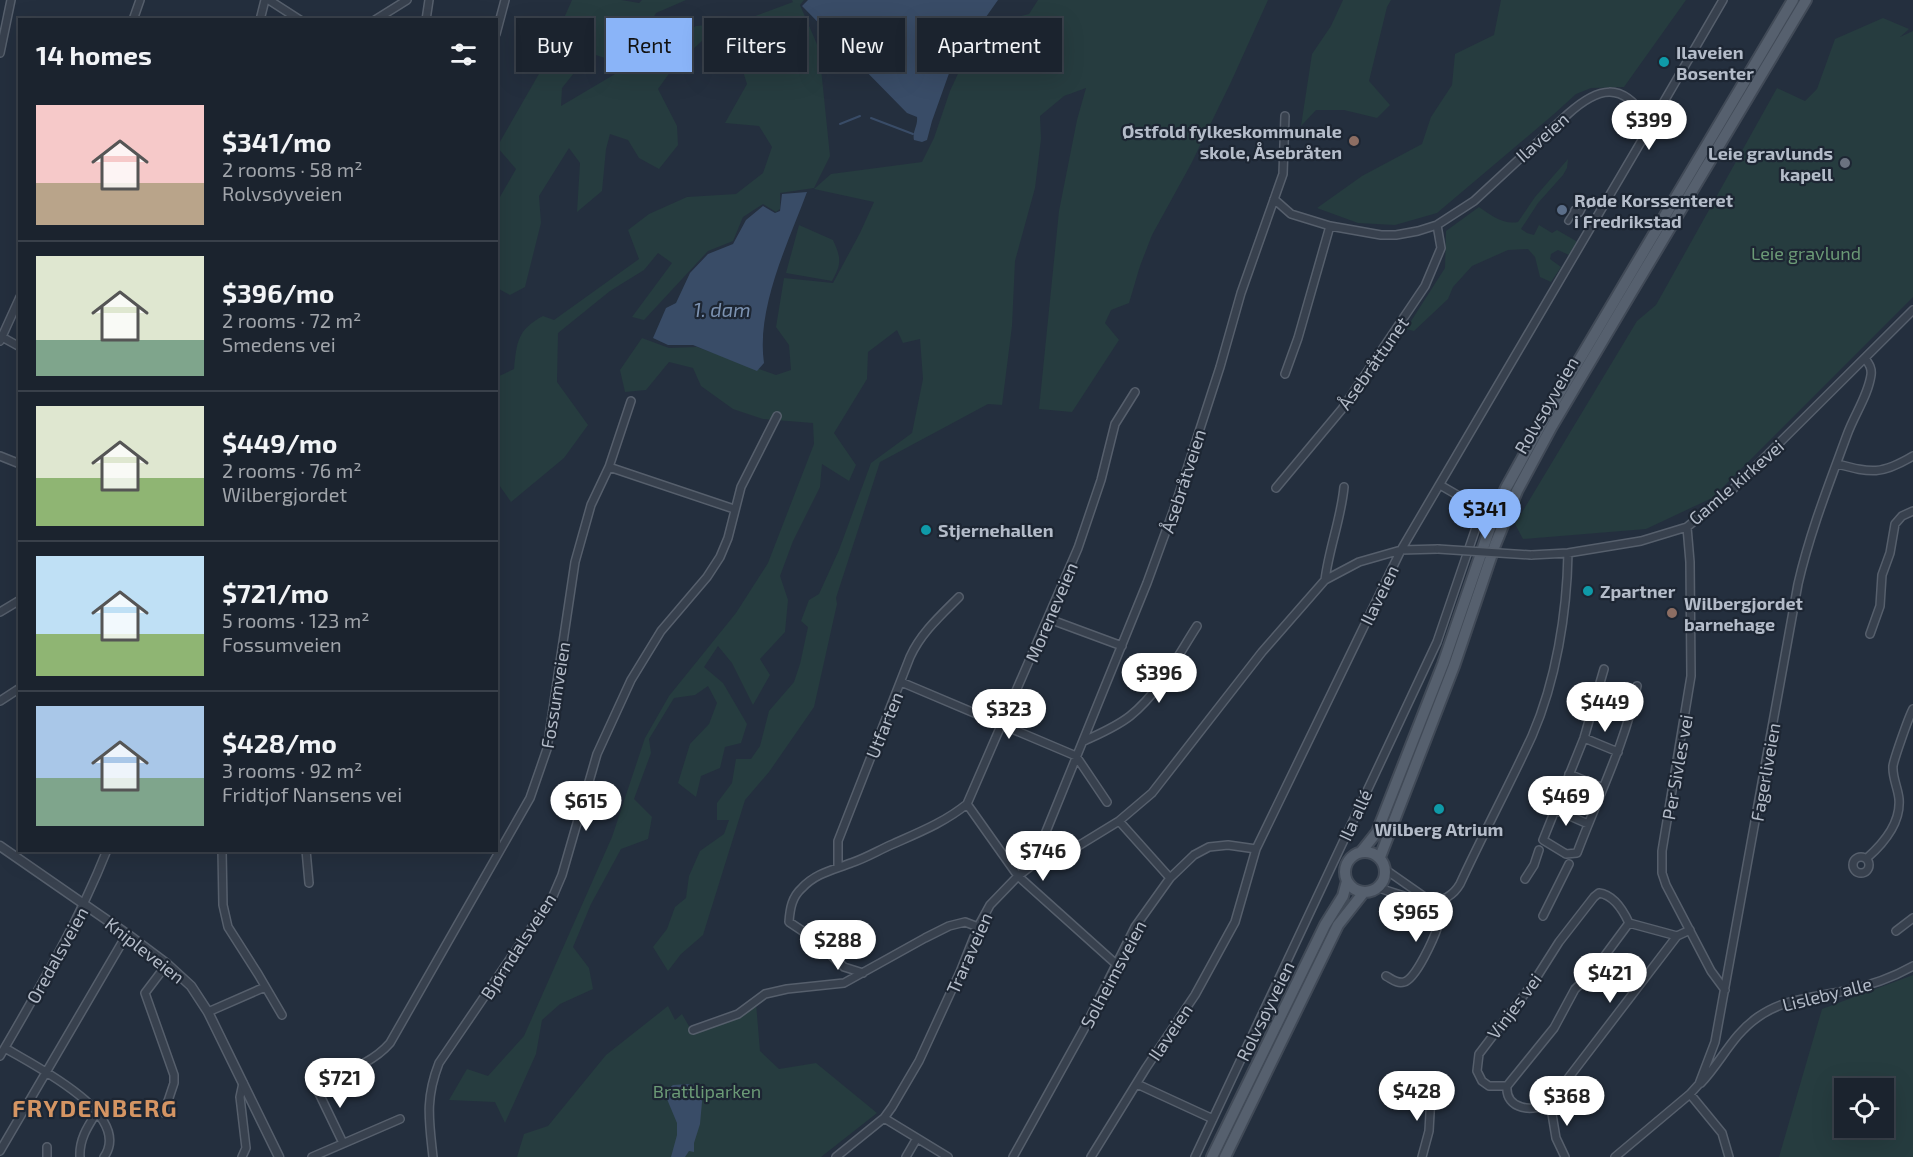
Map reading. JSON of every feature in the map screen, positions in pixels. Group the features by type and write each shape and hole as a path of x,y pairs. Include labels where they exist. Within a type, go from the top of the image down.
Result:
{"main road":[{"name":"Rolvsøyveien","path":"1361,852 1377,832 1443,664 1484,544 1506,488 1543,421 1793,0"},
{"name":"Rolvsøyveien","path":"1380,857 1454,666 1498,536 1517,491 1587,367 1806,0"},
{"path":"1361,852 1371,852 1380,857 1386,870 1384,880 1378,888 1364,892 1354,889 1347,881 1345,866 1348,860 1361,852"},
{"name":"Rolvsøyveien","path":"1212,1157 1325,925 1343,896 1347,881"},
{"name":"Rolvsøyveien","path":"1225,1157 1338,925 1364,892"}],"street":[{"path":"0,53 11,0"},
{"path":"135,18 141,0"},
{"path":"260,18 265,0"},
{"path":"270,0 297,18"},
{"path":"378,18 407,0"},
{"path":"426,18 429,0"},
{"path":"498,26 505,0"},
{"name":"Ilaveien","path":"1646,119 1655,117 1723,0"},
{"name":"Ilaveien","path":"1091,1157 1195,995 1235,922 1256,849 1401,550 1645,135 1646,119 1636,105 1627,98 1611,92 1596,93 1583,100 1474,201 1437,225 1396,235 1367,233 1330,226 1291,214 1274,199"},
{"name":"Åsebråtveien","path":"1039,860 1044,835 1122,646 1174,509 1220,367 1240,293 1284,174 1285,116"},
{"path":"1568,221 1575,210 1580,213 1585,203"},
{"name":"Åsebråttunet","path":"1276,488 1342,409 1421,294 1441,249 1437,225"},
{"path":"1285,374 1330,226"},
{"path":"18,301 1,339 18,346"},
{"name":"Gamle kirkevei","path":"1401,550 1438,549 1531,555 1568,553 1641,541 1687,527 1729,493 1913,310"},
{"name":"Fagerliveien","path":"1615,1157 1699,1084 1715,1042 1798,584 1810,536 1847,432 1868,387 1871,371 1865,358"},
{"name":"Moreneveien","path":"967,804 1082,539 1101,480 1114,424 1135,392"},
{"name":"Fossumveien","path":"343,1143 315,1085 366,1062 381,1053 390,1043 530,798 547,749 575,562 591,506 609,467 631,401"},
{"name":"Bjørndalsveien","path":"433,1157 428,1108 432,1082 440,1063 552,896 562,875 597,754 631,680 661,631 707,577 720,557 728,538 746,476 777,416"},
{"path":"0,456 18,463"},
{"path":"1837,464 1861,471 1887,470 1913,456"},
{"path":"609,467 735,509"},
{"name":"Ila allé","path":"1196,1157 1437,642 1481,513 1478,507 1440,485"},
{"path":"1325,580 1328,556 1342,507 1344,487"},
{"path":"1870,634 1880,606 1882,575 1890,553 1895,524 1902,516 1913,511"},
{"name":"Per Sivles vei","path":"1687,527 1690,562 1691,676 1661,859 1663,878 1711,971 1725,990"},
{"name":"Traraveien","path":"836,1157 884,1118 919,1061 978,927 990,905 1018,876 1039,860 1070,850 1119,821 1152,793 1262,652 1325,580 1359,562 1401,550"},
{"path":"1378,888 1413,900 1437,902 1448,898 1460,884 1532,735 1546,696 1565,609 1568,553"},
{"name":"Utfarten","path":"838,867 838,841 916,644 927,628 958,597"},
{"path":"0,612 18,601"},
{"path":"1049,619 1122,646"},
{"path":"1084,741 1129,717 1141,706 1161,684 1197,626"},
{"path":"1604,669 1584,738 1543,840 1566,854 1577,853 1611,773 1637,686"},
{"path":"901,682 1076,756 1107,802"},
{"path":"0,701 18,689"},
{"path":"1595,702 1629,714"},
{"path":"1867,858 1893,829 1899,800 1893,765 1913,709"},
{"path":"1584,738 1618,752"},
{"path":"1569,774 1603,788"},
{"path":"863,973 844,967 810,936 789,922 790,908 800,889 822,872 919,833 954,814 967,804 1018,876 1116,964"},
{"path":"1554,808 1588,824"},
{"path":"1119,821 1170,878"},
{"path":"1044,835 1053,855"},
{"name":"Solheimsveien","path":"1013,1157 1084,1029 1135,927 1170,878 1194,855 1209,847 1228,844 1256,849"},
{"name":"Knipleveien","path":"0,846 127,934 167,964 191,986 208,1012 243,1080 279,1157"},
{"path":"1525,879 1534,865 1539,850"},
{"name":"Oredalsveien","path":"0,1056 85,904 106,852"},
{"path":"222,852 221,878 226,921 282,1015"},
{"path":"306,852 309,883"},
{"path":"1543,916 1569,864"},
{"path":"1386,870 1429,900"},
{"name":"Vinjes vei","path":"1507,1086 1489,1086 1482,1081 1477,1071 1479,1054 1533,983 1567,931 1599,893 1618,904 1629,923"},
{"path":"1386,976 1399,982 1407,982 1413,975 1438,926 1437,902"},
{"path":"1896,931 1913,918"},
{"path":"693,1030 738,1014 765,994 787,989 844,983 949,926 965,922 978,927"},
{"path":"1677,936 1629,923 1592,973 1575,989 1554,1028 1507,1086 1508,1098 1518,1106 1541,1107 1550,1102 1677,936 1690,930"},
{"path":"0,1151 127,934"},
{"path":"165,1113 174,1075 145,993 167,964"},
{"name":"Lisleby alle","path":"1699,1084 1715,1067 1742,1030 1773,1008 1800,998 1843,992 1870,984 1913,966"},
{"path":"208,1012 265,987"},
{"path":"5,1048 90,1103 106,1126 110,1138 110,1146 104,1157"},
{"path":"242,1157 246,1148 240,1097 243,1080"},
{"path":"1137,1084 1213,1119"},
{"path":"1690,1094 1722,1133 1729,1157"},
{"path":"1422,1157 1429,1131 1431,1095"},
{"path":"1550,1102 1556,1138 1565,1157"},
{"path":"80,1157 81,1142 97,1112"},
{"path":"884,1118 948,1157"},
{"path":"312,1157 400,1119"},
{"path":"906,1157 917,1138"},
{"path":"47,1147 47,1157"}],"green space":[{"path":"572,0 621,0 639,3 642,0 686,0 656,13 653,18 606,18 606,58 594,54 594,18 564,18"},
{"path":"792,0 804,0 800,5 806,18 750,18 793,2"},
{"path":"1038,0 1268,0 1191,164 1152,235 1129,303 1111,310 1105,323 1119,340 1072,412 1039,409 1059,211 1077,120 1086,88 1064,96 1040,116 1041,139 1035,188 1015,261 1012,326 1002,405 988,404 880,462 836,598 837,604 814,707 769,772 745,800 703,935 681,954 668,971 653,947 667,929 675,907 686,898 689,876 700,851 724,834 729,820 717,820 717,803 732,783 736,759 751,759 760,746 769,711 794,682 808,627 801,621 809,600 819,594 839,550 871,463 912,433 923,379 920,339 903,343 897,330 868,352 867,379 834,433 856,465 849,481 822,464 820,487 793,541 780,576 788,600 785,632 760,659 770,675 753,705 732,663 718,646 704,667 723,683 747,724 741,743 725,747 720,768 701,776 696,797 678,783 690,744 709,724 717,703 708,686 695,695 674,698 649,739 651,753 634,799 652,817 648,839 621,849 591,904 573,947 589,968 593,989 560,1004 542,1020 536,1054 505,1123 495,1102 449,1100 467,1069 488,1076 524,1036 612,837 645,738 669,696 736,613 768,563 814,444 813,423 763,419 733,409 701,386 693,368 669,362 646,390 625,392 620,370 642,338 669,348 697,347 776,375 791,370 789,345 776,327 784,278 833,283 874,202 814,189 831,174 922,162 934,138 959,72 1062,72 1062,18 1013,18 1029,14"},
{"path":"1343,0 1391,0 1387,7 1369,81 1390,105 1377,118 1344,110 1316,110 1301,126 1312,54 1331,26"},
{"path":"1501,0 1686,0 1624,87 1591,88 1576,94 1437,213 1395,225 1358,223 1317,208 1362,176 1422,144 1431,117 1452,85 1455,54 1494,35"},
{"name":"Leie gravlund","path":"1883,18 1909,29 1900,37 1913,31 1913,297 1712,498 1646,529 1523,539 1515,524 1637,321 1656,305 1777,88 1805,101 1817,89 1835,39"},
{"path":"807,21 819,49 819,72 821,72 830,156 814,188 780,193 780,209 776,212 763,204 743,217 733,241 708,251 644,320 632,317 672,263 658,253 644,270 610,291 558,333 557,382 588,425 564,458 511,502 498,483 498,377 514,369 518,344 523,332 543,316 554,320 639,259 628,230 649,214 687,197 736,194 763,173 772,147 759,126 725,123 747,84 743,72 807,72"},
{"path":"704,25 704,39 692,50 692,28"},
{"path":"540,72 575,72 562,88 561,106 618,72 670,72 658,89 677,126 678,145 659,169 639,158 628,140 610,134 606,149 602,191 577,212 580,163 569,148 539,196 541,223 525,287 510,295 498,289 498,200 516,169 498,145"},
{"path":"1568,159 1563,175 1538,203 1521,229 1534,235 1539,225 1552,233 1557,230 1576,241 1569,255 1558,250 1551,254 1550,259 1561,267 1551,282 1540,277 1535,257 1528,249 1508,250 1472,266 1453,287 1448,299 1414,331 1406,329 1445,268 1446,231 1479,207 1502,221 1518,222 1535,197"},
{"path":"799,225 833,240 839,260 838,270 832,281 786,273"},
{"path":"1913,975 1913,1157 1779,1157 1822,1009"},
{"name":"Brattliparken","path":"756,1003 760,1051 779,1069 816,1063 877,1113 821,1157 517,1157 524,1134 548,1126 606,1055 668,1006 675,1020 682,1014 690,1028"}],"water":[{"path":"808,0 998,0 985,18 917,18 917,72 950,72 927,140 922,142 914,140 917,117 907,113 867,72 905,72 905,18 819,18 819,23 802,6"},
{"name":"1. dam","path":"807,192 775,276 765,320 764,363 757,371 693,345 668,345 653,338 666,308 676,303 690,273 708,254 733,244 746,220 763,206 775,213 780,211 782,194"},
{"path":"689,1084 703,1091 700,1124 694,1143 694,1152 689,1151 685,1157 671,1157 677,1135 677,1123 664,1092 673,1085"}],"waterway":[{"path":"840,124 860,116"},
{"path":"871,118 913,134"}],"place":[{"name":"Ilaveien Bosenter","path":"1664,62"},
{"name":"Østfold fylkeskommunale skole, Åsebråten","path":"1354,141"},
{"name":"Leie gravlunds kapell","path":"1845,163"},
{"name":"Røde Korssenteret i Fredrikstad","path":"1562,210"},
{"name":"Stjernehallen","path":"926,530"},
{"name":"Zpartner","path":"1588,591"},
{"name":"Wilbergjordet barnehage","path":"1672,613"},
{"name":"Wilberg Atrium","path":"1439,809"}],"district":[{"name":"FRYDENBERG","path":"95,1107"}]}
